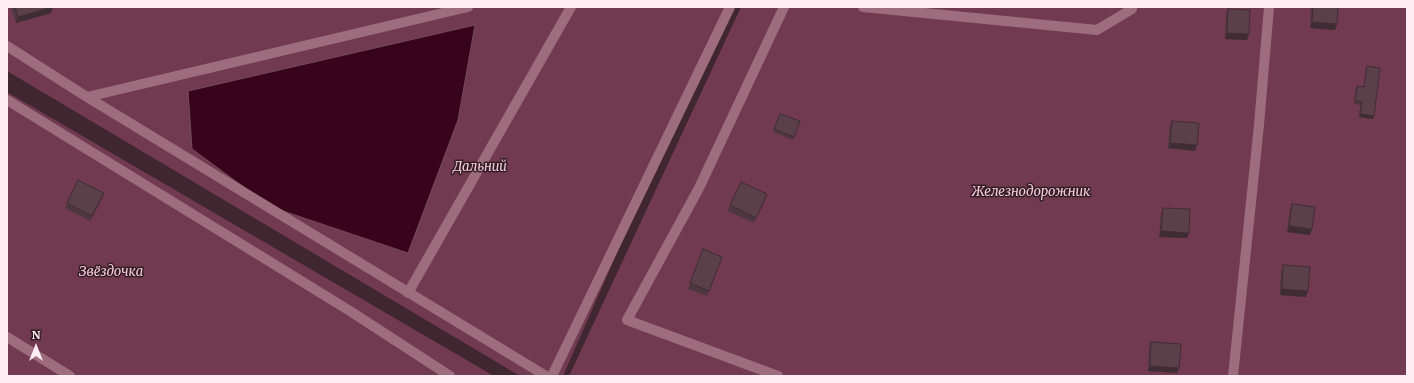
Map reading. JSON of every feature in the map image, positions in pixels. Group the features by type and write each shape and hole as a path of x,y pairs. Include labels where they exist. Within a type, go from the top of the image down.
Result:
{"street":[{"path":"87,98 468,7"},
{"path":"408,292 571,7"},
{"path":"552,376 730,7"},
{"path":"778,376 627,320 699,188 784,7"},
{"path":"863,7 1097,30 1132,9 1132,7"},
{"path":"1233,376 1259,125 1269,7"},
{"path":"7,46 87,98 546,376"},
{"path":"7,100 344,307 450,376"},
{"path":"7,337 70,376"}],"green space":[{"name":"Дальний","path":"7,7 725,7 563,376 520,376 7,71"},
{"name":"Железнодорожник","path":"741,7 1407,7 1407,376 569,376"},
{"name":"Звёздочка","path":"7,92 494,376 7,376"}],"shaded area":[{"path":"475,25 458,120 408,253 271,207 192,149 188,91"}],"building":[{"path":"15,7 53,7 18,17"},
{"path":"1313,7 1338,7 1337,24 1312,22"},
{"path":"1228,9 1250,10 1249,34 1227,33"},
{"path":"1367,66 1380,68 1374,116 1360,114 1362,102 1355,101 1357,86 1364,87"},
{"path":"780,114 800,121 794,137 774,129"},
{"path":"1172,121 1199,123 1197,145 1170,143"},
{"path":"78,180 104,193 92,216 67,203"},
{"path":"741,182 767,194 756,218 730,205"},
{"path":"1292,204 1315,207 1312,229 1289,226"},
{"path":"1163,208 1190,209 1189,233 1161,231"},
{"path":"703,249 722,257 709,291 690,283"},
{"path":"1283,265 1310,267 1308,291 1282,289"},
{"path":"1151,342 1181,344 1179,368 1150,366"}]}
